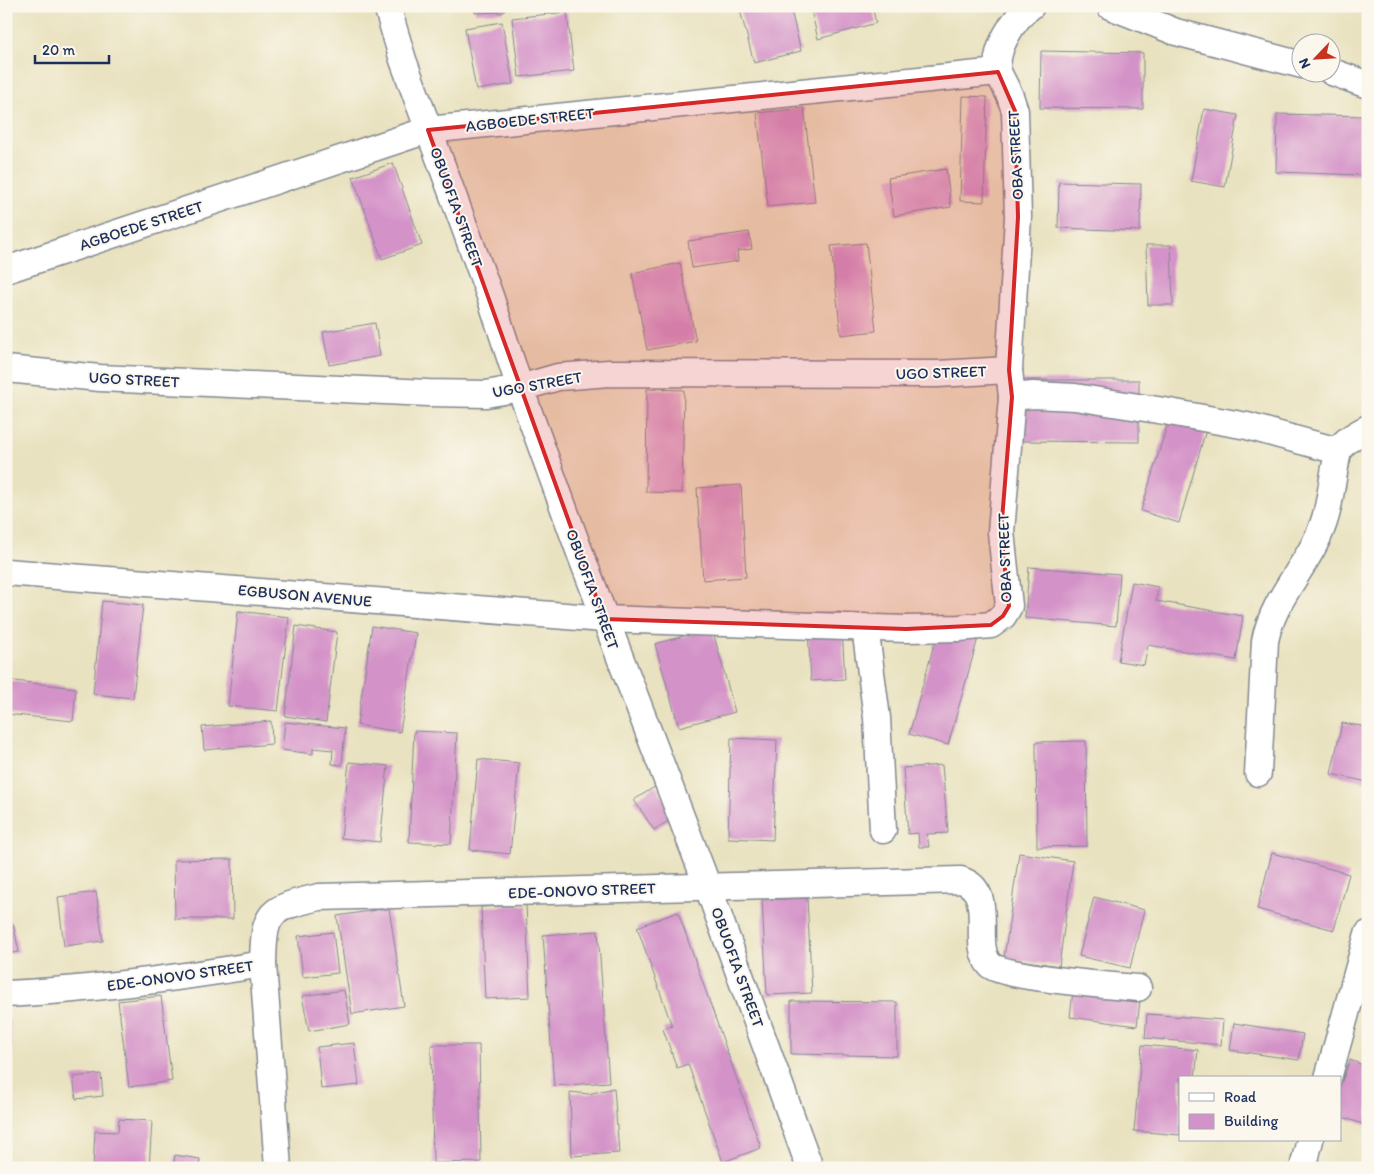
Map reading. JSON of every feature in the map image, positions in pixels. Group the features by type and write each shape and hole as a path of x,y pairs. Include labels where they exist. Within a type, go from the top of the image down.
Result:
{"street":[{"name":"OBUOFIA STREET","path":"387,6 428,130 490,296 520,388 604,619 708,887 810,1168"},
{"path":"998,72 997,60 1004,41 1015,22 1031,6"},
{"path":"1124,8 1176,32 1292,62"},
{"name":"AGBOEDE STREET","path":"6,270 428,130 998,72"},
{"name":"OBA STREET","path":"604,619 866,626 906,629 991,625 1003,616 1009,606 1001,532 1012,397 1008,370 1018,217 1015,120 1010,96 998,72"},
{"path":"1342,76 1368,85"},
{"name":"UGO STREET","path":"6,369 100,378 486,394 520,388 558,377 609,373 937,374 1008,370"},
{"path":"1012,397 1032,394 1075,397 1164,411 1247,426 1338,451"},
{"path":"1258,774 1264,661 1269,623 1321,532 1330,498 1338,451 1345,443 1368,428"},
{"name":"EGBUSON AVENUE","path":"6,572 604,619"},
{"path":"866,626 877,718 883,830"},
{"name":"EDE-ONOVO STREET","path":"6,994 54,992 207,974 263,964 263,936 268,920 282,906 318,897 961,880 970,883 977,892 986,958 992,967 1012,973 1138,988"},
{"path":"1329,1076 1368,934"},
{"path":"263,964 278,1168"},
{"path":"1303,1168 1310,1142"}],"highlighted area":[{"path":"998,72 1015,111 1018,217 1009,370 1012,397 1001,532 1009,606 1003,616 991,625 906,629 604,619 428,130"}],"building":[{"path":"475,6 504,6 504,12 475,13"},
{"path":"739,6 790,6 801,51 754,63"},
{"path":"810,6 872,6 876,23 818,39"},
{"path":"567,12 574,71 519,77 512,18"},
{"path":"502,22 513,84 476,90 465,28"},
{"path":"1041,51 1143,53 1143,109 1040,108"},
{"path":"963,96 987,97 984,202 960,201"},
{"path":"804,108 815,202 768,207 757,113"},
{"path":"1204,109 1238,115 1225,187 1191,181"},
{"path":"1277,114 1365,116 1363,175 1276,172"},
{"path":"393,163 422,245 382,259 353,177"},
{"path":"946,169 951,207 894,216 888,178"},
{"path":"1059,182 1141,184 1140,231 1058,228"},
{"path":"749,232 752,249 737,251 738,261 692,268 688,241"},
{"path":"866,243 876,331 841,335 831,246"},
{"path":"1146,245 1171,245 1173,305 1148,305"},
{"path":"680,263 696,341 647,350 632,273"},
{"path":"375,323 380,356 329,365 323,332"},
{"path":"1020,380 1139,380 1139,442 1020,441"},
{"path":"647,389 684,390 682,493 646,492"},
{"path":"1171,412 1208,423 1179,523 1141,511"},
{"path":"741,485 746,577 703,580 697,488"},
{"path":"1029,567 1120,574 1116,626 1025,618"},
{"path":"1132,582 1158,587 1156,601 1243,616 1236,660 1148,645 1144,665 1118,661"},
{"path":"102,601 143,605 133,698 93,694"},
{"path":"238,611 289,617 278,711 228,706"},
{"path":"841,612 845,679 811,681 807,613"},
{"path":"296,626 337,632 326,722 285,716"},
{"path":"372,626 416,633 400,732 357,725"},
{"path":"939,627 978,638 948,745 909,734"},
{"path":"712,628 735,712 679,727 655,644"},
{"path":"6,680 76,688 73,721 6,714"},
{"path":"271,721 272,744 204,750 202,727"},
{"path":"285,722 345,728 342,765 332,764 333,750 313,748 313,754 282,750"},
{"path":"1342,723 1368,727 1368,782 1331,774"},
{"path":"414,731 457,733 451,844 409,842"},
{"path":"731,738 777,740 773,840 728,838"},
{"path":"1086,741 1087,846 1037,847 1036,742"},
{"path":"478,759 519,763 510,854 470,850"},
{"path":"349,762 388,766 380,842 341,838"},
{"path":"942,765 948,833 927,834 929,847 919,847 918,833 908,834 903,768"},
{"path":"656,786 676,816 654,830 634,800"},
{"path":"1019,853 1073,861 1059,966 1004,958"},
{"path":"1272,853 1349,874 1334,930 1257,909"},
{"path":"232,859 233,919 175,919 174,860"},
{"path":"96,892 103,941 64,946 58,897"},
{"path":"1094,897 1144,910 1130,968 1079,956"},
{"path":"807,898 812,993 767,995 762,900"},
{"path":"526,905 530,997 485,999 481,907"},
{"path":"389,908 404,1006 352,1014 337,916"},
{"path":"678,912 761,1148 723,1162 688,1064 677,1068 663,1029 672,1026 637,927"},
{"path":"13,923 19,952 6,954 6,925"},
{"path":"598,931 609,1082 554,1086 543,935"},
{"path":"333,932 338,973 303,977 298,936"},
{"path":"344,990 350,1024 309,1031 302,996"},
{"path":"1073,991 1140,1001 1137,1026 1070,1017"},
{"path":"161,996 172,1081 129,1087 118,1001"},
{"path":"791,1001 897,1002 897,1056 791,1054"},
{"path":"1147,1014 1223,1020 1221,1045 1145,1038"},
{"path":"6,1020 10,1020 11,1056 6,1057"},
{"path":"1234,1023 1303,1034 1299,1060 1230,1050"},
{"path":"354,1043 359,1085 321,1089 317,1047"},
{"path":"431,1045 479,1045 481,1162 433,1163"},
{"path":"1142,1045 1198,1050 1195,1076 1179,1076 1179,1135 1134,1131"},
{"path":"1350,1060 1368,1067 1368,1126 1342,1117 1342,1081"},
{"path":"101,1074 103,1096 76,1099 73,1077"},
{"path":"614,1088 619,1153 572,1156 570,1092 588,1094"},
{"path":"119,1119 152,1121 149,1168 93,1168 95,1131 118,1132"},
{"path":"175,1155 200,1159 199,1168 173,1168"}]}
